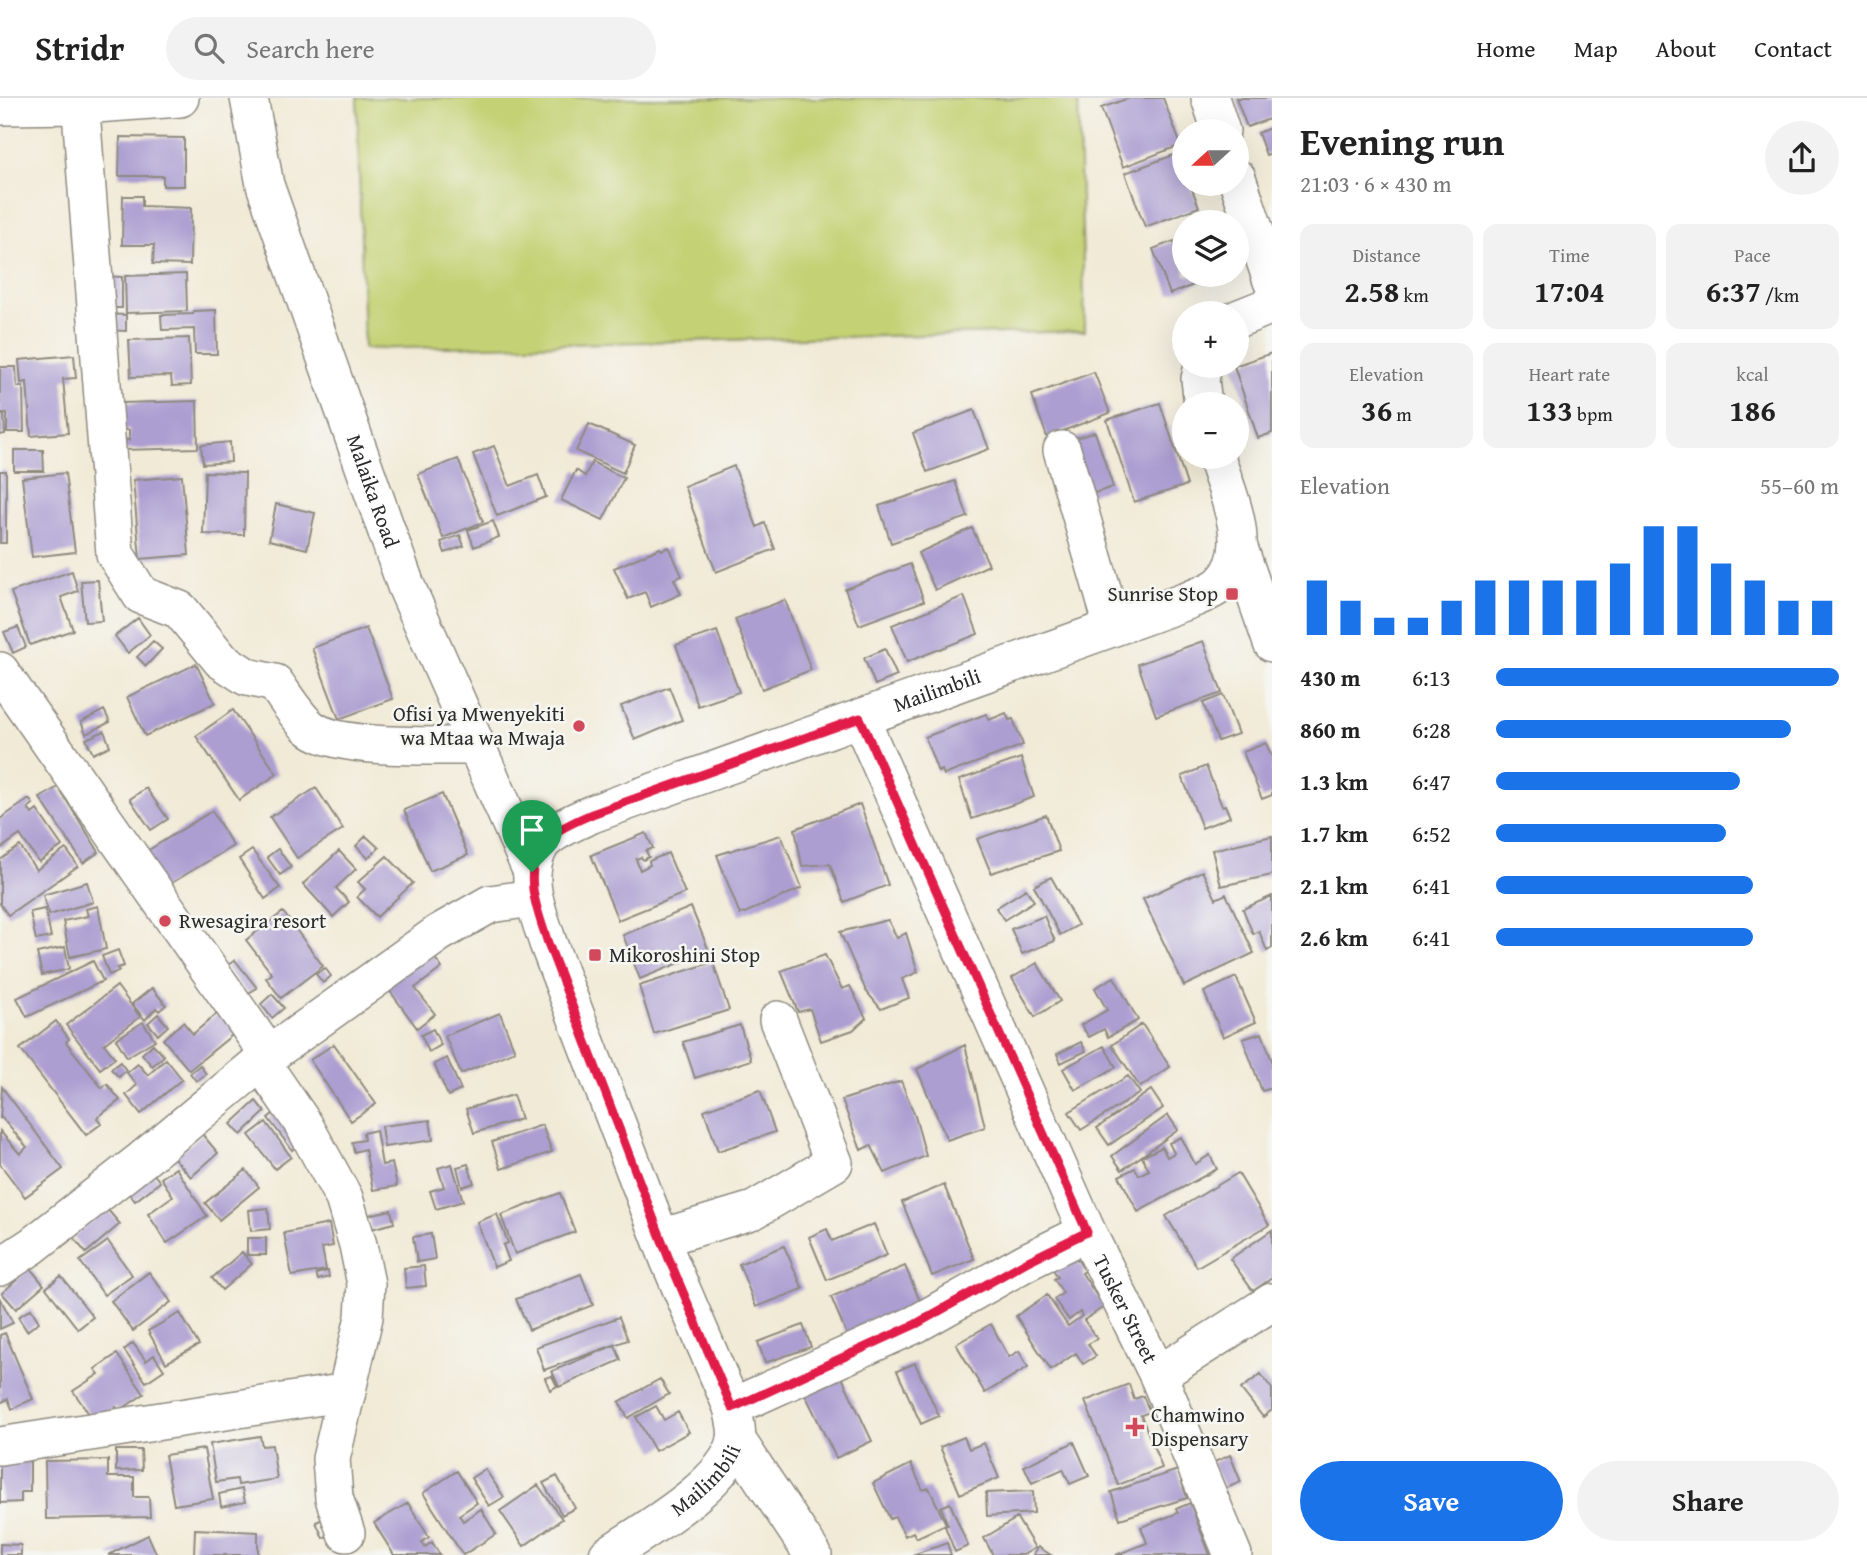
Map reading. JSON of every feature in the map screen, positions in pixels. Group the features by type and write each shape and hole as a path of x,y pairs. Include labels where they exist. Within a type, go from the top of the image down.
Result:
{"street":[{"path":"0,106 180,98"},
{"name":"Malaika Road","path":"249,98 265,185 406,586 477,746 532,885"},
{"path":"1210,98 1217,119"},
{"path":"81,101 116,554 141,595 180,610 221,660 247,677 275,683 309,727 324,736 353,743 477,746"},
{"path":"1243,196 1272,281"},
{"path":"1249,314 1272,305"},
{"path":"1062,450 1113,627"},
{"path":"1220,469 1237,526 1239,548 1272,643"},
{"name":"Mailimbili","path":"608,1555 708,1485 726,1464 734,1423 548,943 532,885 541,844 567,825 592,814 1187,601 1219,586 1233,570 1239,548"},
{"path":"0,671 265,1059 344,1198 366,1284 364,1317 331,1459 334,1498 346,1532"},
{"name":"Tusker Street","path":"860,718 1087,1232 1158,1375 1233,1555"},
{"path":"0,1266 32,1247 265,1059 439,933 471,913 532,885"},
{"path":"661,1238 754,1210 834,1163 778,1020"},
{"path":"813,1555 734,1423 1026,1262 1087,1232"},
{"path":"1158,1375 1272,1302"},
{"path":"0,1446 346,1392"}],"green space":[{"path":"357,98 1078,98 1085,331 364,349"}],"building":[{"path":"1129,98 1163,98 1172,122 1172,148 1123,167 1101,108"},
{"path":"1236,98 1272,98 1272,118 1250,126 1250,119 1244,119"},
{"path":"1272,127 1272,153 1266,155 1258,133"},
{"path":"120,137 184,138 184,186 163,186 163,176 119,176"},
{"path":"1172,156 1172,196 1195,196 1199,207 1172,210 1172,217 1145,227 1125,173"},
{"path":"123,196 142,196 142,206 191,208 190,265 153,264 154,245 122,245"},
{"path":"1172,242 1172,287 1188,287 1170,294 1153,249"},
{"path":"186,274 187,311 126,313 125,276"},
{"path":"103,276 122,277 122,308 103,308"},
{"path":"216,310 217,354 195,354 194,329 162,330 161,315"},
{"path":"103,314 126,315 126,331 103,330"},
{"path":"189,338 191,385 172,386 171,376 131,377 129,340"},
{"path":"1272,353 1272,433 1258,438 1249,411 1249,392 1243,392 1238,378 1249,378 1249,361"},
{"path":"74,355 76,378 63,379 68,433 31,436 27,382 21,383 19,360"},
{"path":"0,367 16,367 17,387 23,387 24,432 7,432 7,414 0,413"},
{"path":"1094,372 1110,413 1047,437 1032,395"},
{"path":"197,401 198,448 121,450 121,440 129,440 129,430 121,430 120,403"},
{"path":"1160,403 1172,439 1172,469 1182,469 1187,485 1134,502 1107,420"},
{"path":"974,410 989,449 927,472 913,433"},
{"path":"0,415 4,415 5,434 0,435"},
{"path":"589,424 635,445 623,473 576,451"},
{"path":"1095,432 1113,487 1088,495 1070,440"},
{"path":"230,442 231,462 203,464 201,445"},
{"path":"494,446 510,486 538,475 546,497 497,516 473,454"},
{"path":"14,450 43,450 44,471 14,471"},
{"path":"458,459 483,522 443,538 418,474"},
{"path":"592,462 624,478 603,520 561,500 576,470 585,476"},
{"path":"734,466 757,527 765,523 775,549 716,572 684,486"},
{"path":"0,471 6,471 6,543 0,543"},
{"path":"205,472 245,473 244,535 203,534"},
{"path":"65,473 75,552 32,557 22,478"},
{"path":"182,476 189,555 140,559 133,480"},
{"path":"955,481 968,517 891,543 879,506"},
{"path":"276,504 315,513 307,549 269,540"},
{"path":"493,521 499,537 474,547 468,530"},
{"path":"972,528 989,565 935,590 918,553"},
{"path":"460,535 464,546 445,553 441,542"},
{"path":"669,547 682,576 674,579 681,594 651,607 645,592 628,599 614,568 660,548 662,550"},
{"path":"910,564 924,601 859,625 845,589"},
{"path":"72,571 78,591 61,597 73,630 30,645 11,592"},
{"path":"98,580 102,621 85,622 81,581"},
{"path":"964,596 978,634 907,662 892,625"},
{"path":"785,600 811,670 762,689 735,619"},
{"path":"138,618 150,635 128,653 115,636"},
{"path":"18,627 26,647 13,653 4,632"},
{"path":"366,628 393,699 339,719 312,648"},
{"path":"717,631 739,692 698,706 676,645"},
{"path":"153,641 162,649 146,666 137,657"},
{"path":"1203,641 1222,693 1156,716 1138,664"},
{"path":"885,649 897,676 875,685 864,658"},
{"path":"196,664 215,703 145,736 127,697"},
{"path":"669,687 682,720 635,740 621,706"},
{"path":"1223,695 1238,734 1218,741 1203,703"},
{"path":"104,710 110,722 86,734 81,722"},
{"path":"233,710 277,774 239,800 196,736"},
{"path":"1006,713 1009,720 1013,719 1023,745 944,775 942,770 938,772 925,737 986,714 989,720"},
{"path":"104,731 110,746 93,754 86,739"},
{"path":"1266,743 1272,757 1272,795 1262,799 1243,752"},
{"path":"1021,758 1034,797 972,819 959,780"},
{"path":"1206,766 1222,806 1225,805 1230,817 1202,828 1182,776"},
{"path":"58,787 99,852 83,863 40,798"},
{"path":"146,788 168,819 151,830 130,799"},
{"path":"316,788 343,829 297,858 270,817"},
{"path":"442,794 468,855 430,871 404,810"},
{"path":"29,799 33,804 28,808 32,814 37,810 62,846 39,862 20,835 0,849 0,819"},
{"path":"860,804 888,885 844,902 830,864 802,866 795,829"},
{"path":"212,811 233,846 160,890 139,856"},
{"path":"1046,815 1059,851 991,873 977,839"},
{"path":"646,833 653,848 646,851 649,857 636,859 640,870 650,865 649,861 668,853 685,893 618,920 591,855"},
{"path":"781,835 802,888 740,915 717,855"},
{"path":"366,836 379,848 368,858 356,846"},
{"path":"1272,836 1272,875 1221,886 1212,850"},
{"path":"20,846 36,870 66,849 78,866 8,915 0,904 0,860"},
{"path":"278,849 291,867 280,875 267,857"},
{"path":"252,850 280,888 265,899 239,859"},
{"path":"339,851 356,869 336,888 349,902 333,917 303,884"},
{"path":"387,856 413,883 377,917 357,897 365,889 358,882"},
{"path":"1202,871 1216,899 1226,894 1254,953 1184,986 1143,899"},
{"path":"1051,877 1078,925 1060,935 1034,886"},
{"path":"87,882 93,902 49,915 43,895"},
{"path":"1026,889 1034,901 1004,920 996,908"},
{"path":"1272,896 1272,948 1267,951 1259,931 1253,934 1243,909"},
{"path":"98,906 106,949 70,957 63,921 88,916 86,909"},
{"path":"691,907 709,951 640,979 623,935"},
{"path":"45,909 51,937 36,940 30,912"},
{"path":"283,912 323,966 281,998 266,978 272,974 246,940"},
{"path":"1044,916 1055,941 1022,954 1011,929"},
{"path":"888,920 897,938 906,933 918,972 902,979 909,998 881,1009 866,991 840,932"},
{"path":"65,947 69,969 42,975 37,953"},
{"path":"118,950 124,966 109,975 102,956"},
{"path":"429,950 442,968 415,988 435,1014 417,1028 384,983"},
{"path":"825,955 842,989 850,986 866,1018 853,1030 821,1041 810,1009 798,1012 781,971"},
{"path":"235,960 257,988 247,994 226,967"},
{"path":"93,961 103,981 27,1017 17,998"},
{"path":"713,962 729,1010 654,1034 639,986"},
{"path":"1037,963 1060,1001 1035,1017 1012,978"},
{"path":"325,968 331,976 323,983 316,974"},
{"path":"1114,977 1138,1020 1108,1037 1104,1029 1089,1037 1081,1025 1107,1010 1095,988"},
{"path":"1236,977 1256,1022 1223,1037 1204,992"},
{"path":"117,986 140,1017 104,1044 115,1058 100,1069 66,1025"},
{"path":"152,988 166,1005 159,1011 156,1008 145,1020 132,1004"},
{"path":"272,994 284,1008 272,1018 261,1004"},
{"path":"220,1011 237,1031 189,1070 163,1039 183,1022 193,1034"},
{"path":"500,1013 515,1051 461,1074 445,1036"},
{"path":"158,1014 168,1026 158,1035 148,1023"},
{"path":"56,1021 69,1039 66,1042 102,1088 107,1084 120,1100 97,1118 101,1124 86,1135 20,1049"},
{"path":"143,1022 155,1040 127,1057 116,1039"},
{"path":"1142,1024 1170,1067 1140,1087 1112,1045"},
{"path":"740,1025 751,1060 695,1078 683,1042"},
{"path":"433,1029 441,1045 429,1052 421,1035"},
{"path":"1262,1033 1272,1061 1272,1088 1262,1091 1243,1039"},
{"path":"1081,1042 1086,1051 1061,1063 1057,1054"},
{"path":"153,1044 164,1056 152,1066 142,1054"},
{"path":"334,1044 376,1104 351,1121 310,1060"},
{"path":"965,1045 985,1127 947,1140 917,1069"},
{"path":"1104,1046 1116,1067 1075,1090 1063,1069"},
{"path":"447,1058 461,1090 448,1096 434,1064"},
{"path":"166,1059 182,1079 141,1114 126,1095 137,1085 127,1073 138,1064 148,1075"},
{"path":"120,1062 126,1070 119,1077 111,1069"},
{"path":"200,1065 206,1074 196,1081 190,1073"},
{"path":"1128,1076 1140,1093 1081,1130 1069,1112"},
{"path":"901,1081 915,1116 926,1156 885,1173 871,1145 861,1150 842,1100"},
{"path":"264,1085 306,1139 292,1150 268,1118 274,1113 257,1091"},
{"path":"2,1087 63,1169 25,1197 0,1164 0,1131 20,1154 27,1147 1,1117 0,1119"},
{"path":"760,1090 775,1132 718,1151 704,1110"},
{"path":"1151,1090 1163,1108 1109,1145 1097,1128"},
{"path":"513,1095 521,1119 474,1133 466,1109"},
{"path":"256,1101 265,1112 241,1135 231,1124"},
{"path":"1168,1115 1178,1130 1122,1170 1112,1156"},
{"path":"430,1120 433,1140 384,1147 381,1126"},
{"path":"266,1122 291,1157 275,1169 249,1135"},
{"path":"542,1125 552,1152 501,1169 492,1142"},
{"path":"376,1130 382,1165 392,1163 397,1186 373,1190 365,1149 354,1152 352,1142 364,1140 363,1133"},
{"path":"202,1134 218,1153 191,1177 174,1158"},
{"path":"1181,1137 1195,1164 1210,1155 1217,1169 1138,1212 1119,1176 1135,1168 1139,1175 1149,1170 1142,1157 1162,1147 1167,1157 1174,1153 1169,1143"},
{"path":"452,1164 463,1201 436,1209 430,1191 444,1187 438,1168"},
{"path":"468,1164 474,1183 462,1187 457,1167"},
{"path":"176,1168 207,1216 167,1243 148,1214 173,1196 161,1178"},
{"path":"150,1169 160,1182 135,1201 125,1188"},
{"path":"246,1170 259,1187 219,1220 205,1203"},
{"path":"1238,1173 1269,1225 1197,1267 1166,1216"},
{"path":"944,1185 974,1259 932,1276 902,1202"},
{"path":"560,1193 575,1232 515,1254 501,1215"},
{"path":"268,1208 270,1229 251,1231 249,1210"},
{"path":"107,1209 120,1224 86,1253 73,1237"},
{"path":"391,1210 394,1223 371,1229 368,1215"},
{"path":"497,1214 508,1243 503,1245 509,1261 494,1267 477,1222"},
{"path":"329,1224 333,1246 322,1248 326,1270 292,1276 284,1233"},
{"path":"874,1224 887,1255 827,1280 809,1237 827,1229 832,1241"},
{"path":"1272,1230 1272,1278 1253,1291 1230,1259"},
{"path":"431,1234 435,1259 417,1262 413,1237"},
{"path":"247,1238 266,1238 266,1255 247,1255"},
{"path":"108,1241 132,1275 104,1295 80,1261"},
{"path":"784,1246 803,1289 756,1307 739,1264"},
{"path":"1069,1247 1104,1307 1084,1320 1097,1339 1088,1344 1096,1356 1083,1364 1076,1353 1051,1370 1016,1316 1047,1295 1068,1326 1082,1316 1080,1312 1069,1320 1054,1299 1063,1293 1054,1279 1058,1277 1048,1262"},
{"path":"242,1252 252,1264 222,1290 212,1278"},
{"path":"424,1266 426,1286 406,1288 404,1268"},
{"path":"905,1266 923,1308 849,1340 831,1297"},
{"path":"30,1268 44,1285 16,1309 2,1293"},
{"path":"328,1271 329,1277 318,1280 316,1274"},
{"path":"149,1272 171,1302 133,1331 111,1301"},
{"path":"581,1274 593,1305 529,1330 516,1299"},
{"path":"61,1276 93,1317 78,1329 46,1288"},
{"path":"0,1298 13,1323 0,1329"},
{"path":"31,1309 39,1322 27,1331 18,1317"},
{"path":"180,1313 199,1345 166,1363 148,1331"},
{"path":"619,1317 628,1340 544,1370 536,1347"},
{"path":"991,1324 1009,1357 1019,1351 1028,1367 985,1393 956,1344"},
{"path":"803,1325 811,1347 765,1363 758,1342"},
{"path":"5,1333 33,1399 12,1409 8,1399 0,1403 0,1335"},
{"path":"133,1343 146,1361 154,1355 164,1370 146,1382 124,1350"},
{"path":"615,1345 621,1360 559,1387 552,1371"},
{"path":"117,1354 144,1394 119,1411 116,1407 94,1421 73,1391 99,1374 95,1369"},
{"path":"915,1363 939,1416 921,1424 897,1371"},
{"path":"840,1373 872,1441 836,1458 803,1390"},
{"path":"1261,1374 1272,1389 1272,1410 1263,1417 1241,1389"},
{"path":"552,1376 557,1386 550,1390 545,1378"},
{"path":"660,1379 669,1394 628,1418 619,1402"},
{"path":"1129,1384 1134,1399 1143,1396 1150,1412 1141,1415 1162,1468 1118,1485 1085,1401"},
{"path":"656,1406 664,1420 678,1412 689,1432 655,1451 636,1417"},
{"path":"260,1436 262,1446 272,1445 277,1479 238,1485 237,1479 216,1482 210,1444"},
{"path":"964,1437 969,1449 984,1443 999,1478 960,1494 940,1447"},
{"path":"1074,1442 1089,1476 1070,1484 1063,1469 1032,1483 1024,1466"},
{"path":"204,1449 213,1499 174,1505 165,1455"},
{"path":"116,1450 141,1450 142,1470 116,1471"},
{"path":"1230,1455 1241,1482 1224,1489 1212,1463"},
{"path":"108,1460 108,1477 134,1477 134,1497 149,1497 150,1517 46,1519 45,1461"},
{"path":"30,1461 30,1492 21,1492 21,1502 0,1503 0,1462"},
{"path":"911,1464 923,1490 929,1488 946,1524 916,1538 913,1532 905,1536 895,1517 890,1519 873,1483"},
{"path":"485,1469 504,1497 489,1506 471,1478"},
{"path":"1178,1470 1187,1498 1120,1519 1111,1492"},
{"path":"457,1471 477,1503 459,1515 463,1521 481,1509 496,1534 463,1555 423,1493"},
{"path":"557,1476 575,1508 562,1515 543,1483"},
{"path":"538,1485 562,1519 524,1546 500,1511"},
{"path":"242,1489 245,1502 221,1507 219,1494"},
{"path":"1033,1491 1034,1513 987,1516 986,1493"},
{"path":"408,1503 429,1537 422,1542 425,1547 432,1542 440,1555 394,1555 374,1523"},
{"path":"950,1503 968,1546 955,1552 941,1507"},
{"path":"1190,1503 1210,1555 1116,1555 1147,1543 1141,1527 1178,1513 1176,1509"},
{"path":"336,1513 344,1529 323,1538 316,1522"},
{"path":"1017,1518 1035,1548 1023,1555 993,1555 984,1538"},
{"path":"195,1529 258,1532 258,1555 194,1555"},
{"path":"148,1535 157,1555 108,1555"},
{"path":"947,1543 951,1555 912,1555"},
{"path":"0,1544 21,1545 21,1555 0,1555"},
{"path":"1038,1547 1051,1555 1033,1555"}],"place":[{"name":"Sunrise Stop","path":"1232,594"},
{"name":"Ofisi ya Mwenyekiti wa Mtaa wa Mwaja","path":"579,726"},
{"name":"Rwesagira resort","path":"165,921"},
{"name":"Mikoroshini Stop","path":"595,955"},
{"name":"Chamwino Dispensary","path":"1135,1427"}],"route":[{"path":"860,718 1087,1232 1026,1262 916,1324 732,1408 669,1259 548,943 533,898 532,872 541,844 567,825 860,718"}]}
